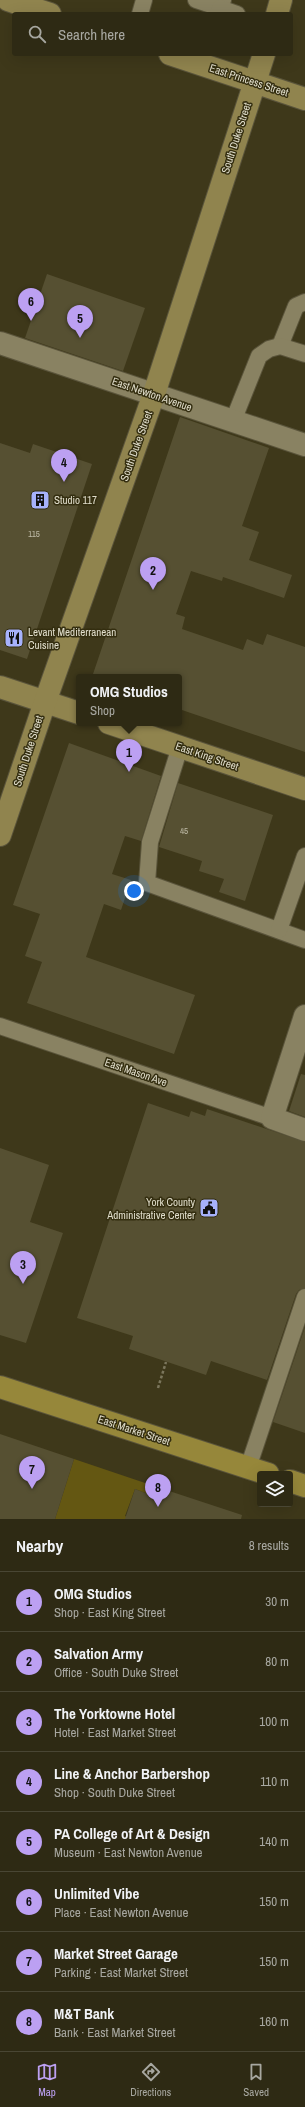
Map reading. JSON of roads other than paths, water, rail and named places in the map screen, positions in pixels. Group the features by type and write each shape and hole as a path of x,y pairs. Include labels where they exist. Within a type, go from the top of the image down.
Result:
{"main road":[{"name":"East Market Street","path":"0,1387 258,1471"},
{"path":"293,1482 305,1486"}],"street":[{"path":"8,0 44,12"},
{"path":"278,12 281,0"},
{"name":"East Princess Street","path":"184,56 204,59 254,82 305,99"},
{"name":"South Duke Street","path":"0,835 44,702 154,394 263,56"},
{"name":"East Newton Avenue","path":"0,344 305,444"},
{"path":"0,687 76,712"},
{"name":"East King Street","path":"118,726 305,789"},
{"path":"305,1016 272,1118 305,1130"}],"lane":[{"path":"141,12 144,0"},
{"path":"196,0 232,12"},
{"path":"280,346 296,306 305,302"},
{"path":"233,421 259,356 269,349 280,346 302,353"},
{"path":"180,747 150,842 147,883 305,940"},
{"path":"279,930 305,856"},
{"name":"East Mason Ave","path":"0,1026 272,1118"},
{"path":"258,1471 305,1297"}],"place":[{"name":"Unlimited Vibe","path":"31,321"},
{"name":"PA College of Art & Design","path":"80,338"},
{"name":"Line & Anchor Barbershop","path":"64,482"},
{"name":"Studio 117","path":"40,500"},
{"name":"Salvation Army","path":"153,590"},
{"name":"Levant Mediterranean Cuisine","path":"14,638"},
{"name":"OMG Studios","path":"129,772"},
{"name":"York County Administrative Center","path":"209,1208"},
{"name":"The Yorktowne Hotel","path":"23,1284"},
{"name":"Market Street Garage","path":"32,1489"},
{"name":"M&T Bank","path":"158,1507"}]}
